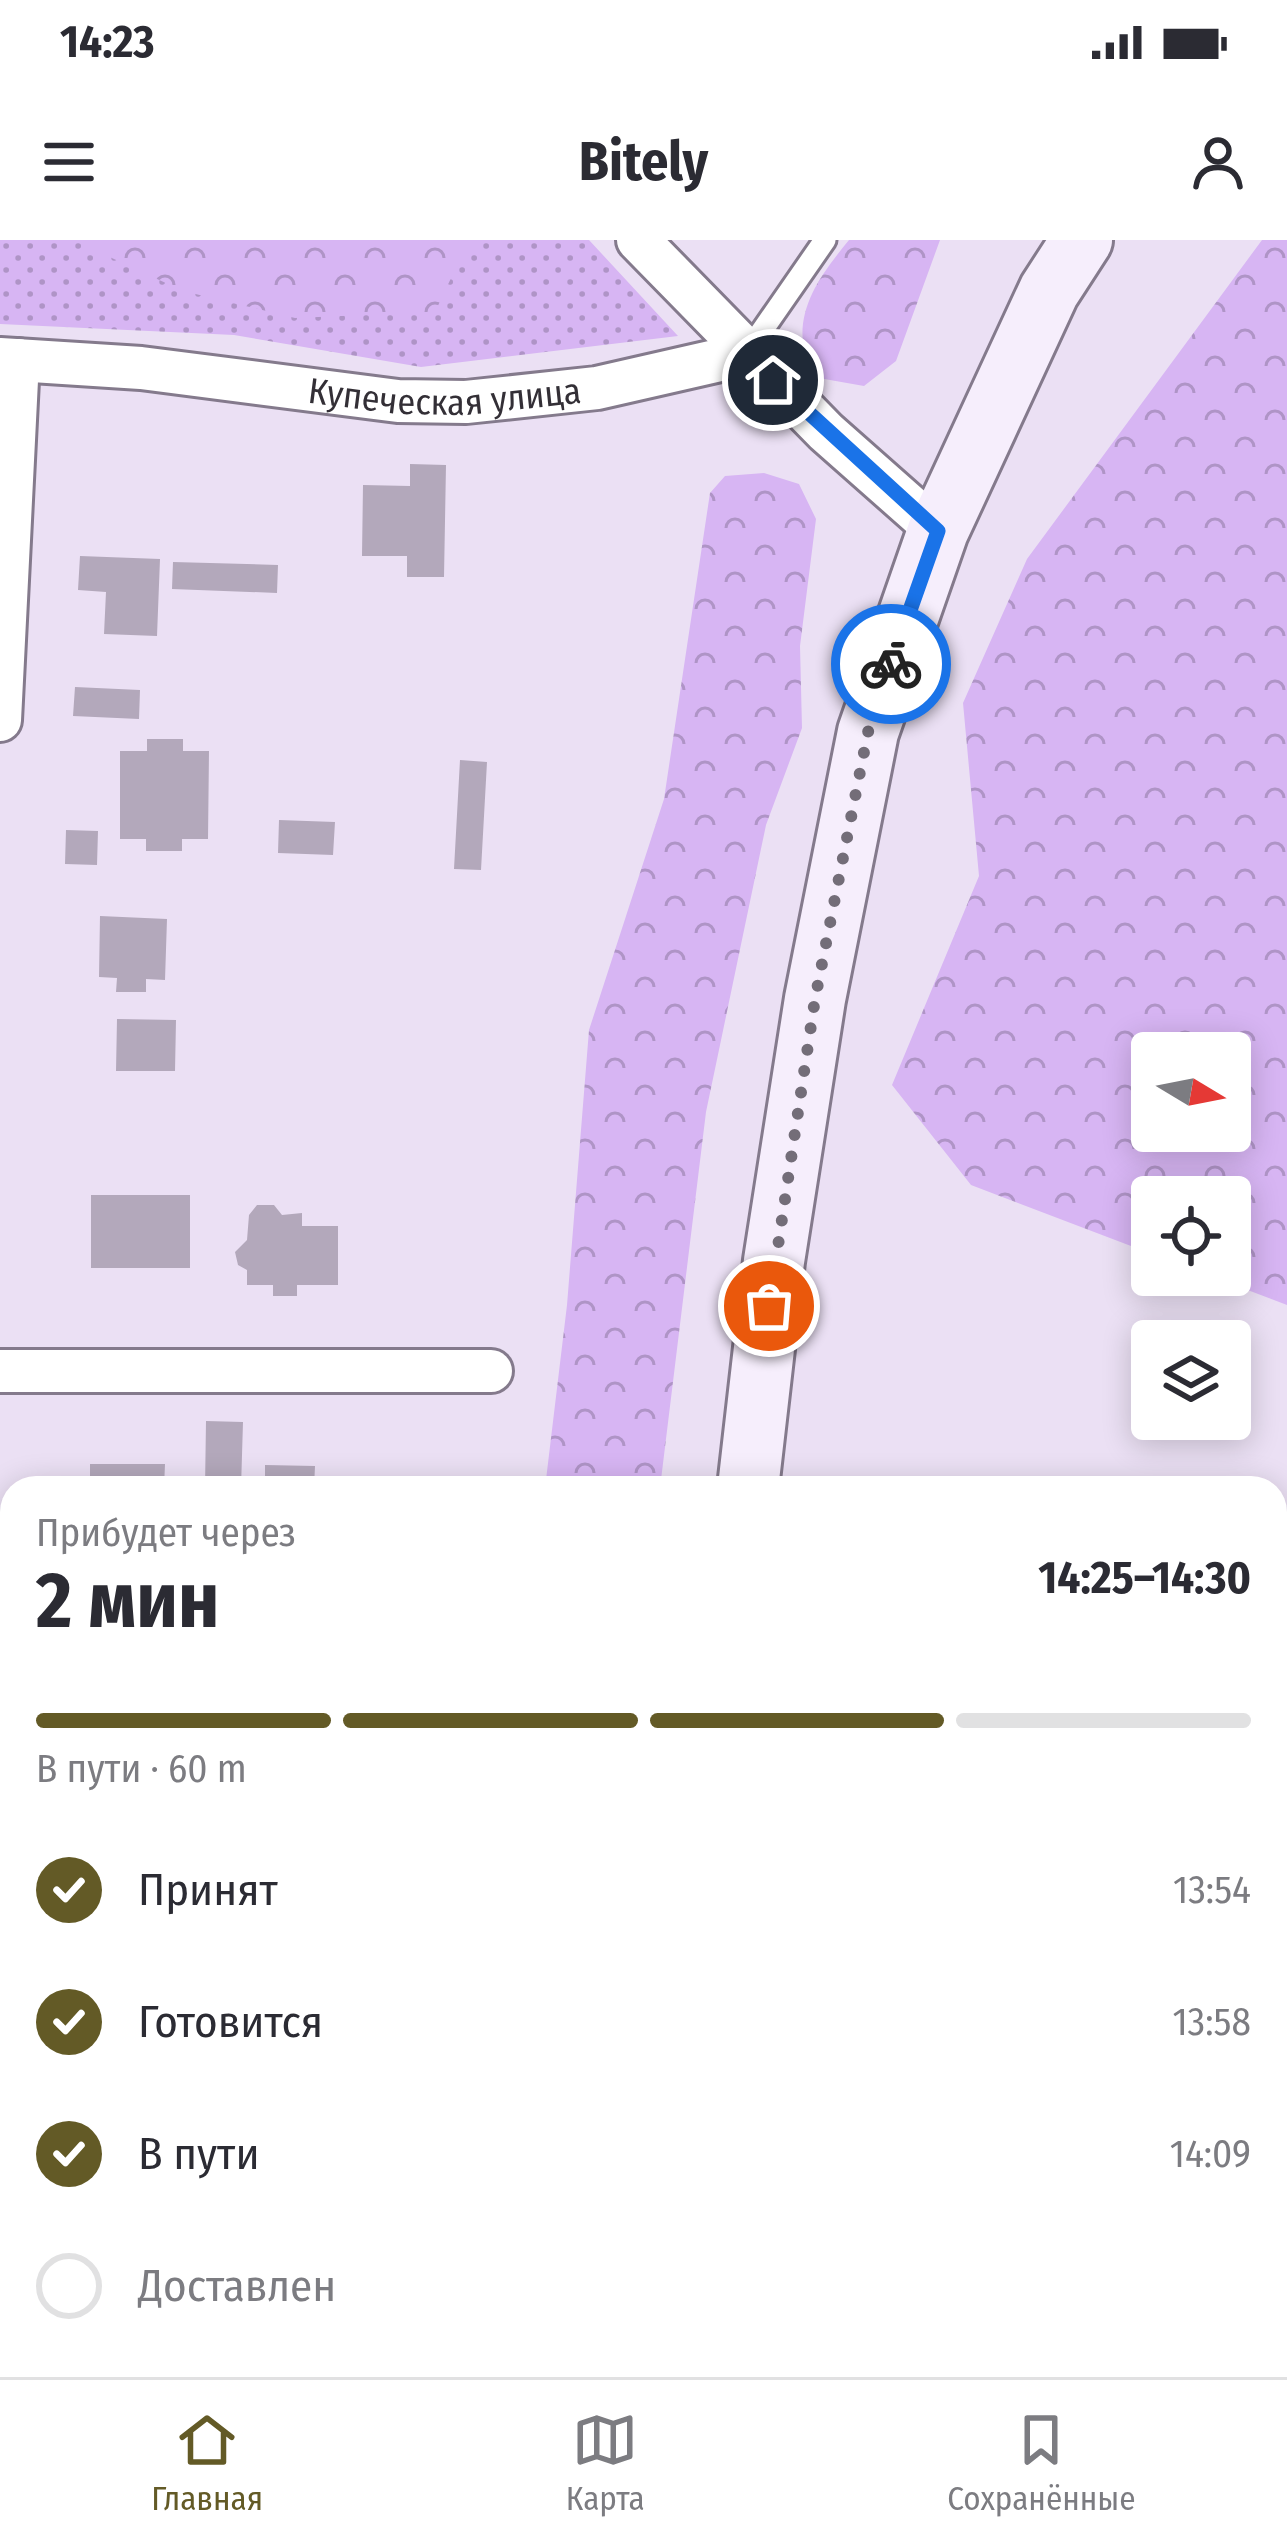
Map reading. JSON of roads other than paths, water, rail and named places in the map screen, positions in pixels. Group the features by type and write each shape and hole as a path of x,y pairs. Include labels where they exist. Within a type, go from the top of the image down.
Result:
{"street":[{"path":"638,240 746,354 938,531"},
{"path":"749,1476 774,1261 812,1021 868,732 938,531 1048,291 1082,240"},
{"name":"Купеческая улица","path":"9,359 141,368 398,401 466,402 597,388 746,354"},
{"path":"0,720 9,359"},
{"path":"0,1371 491,1371"}],"lane":[{"path":"746,354 825,240"}]}
